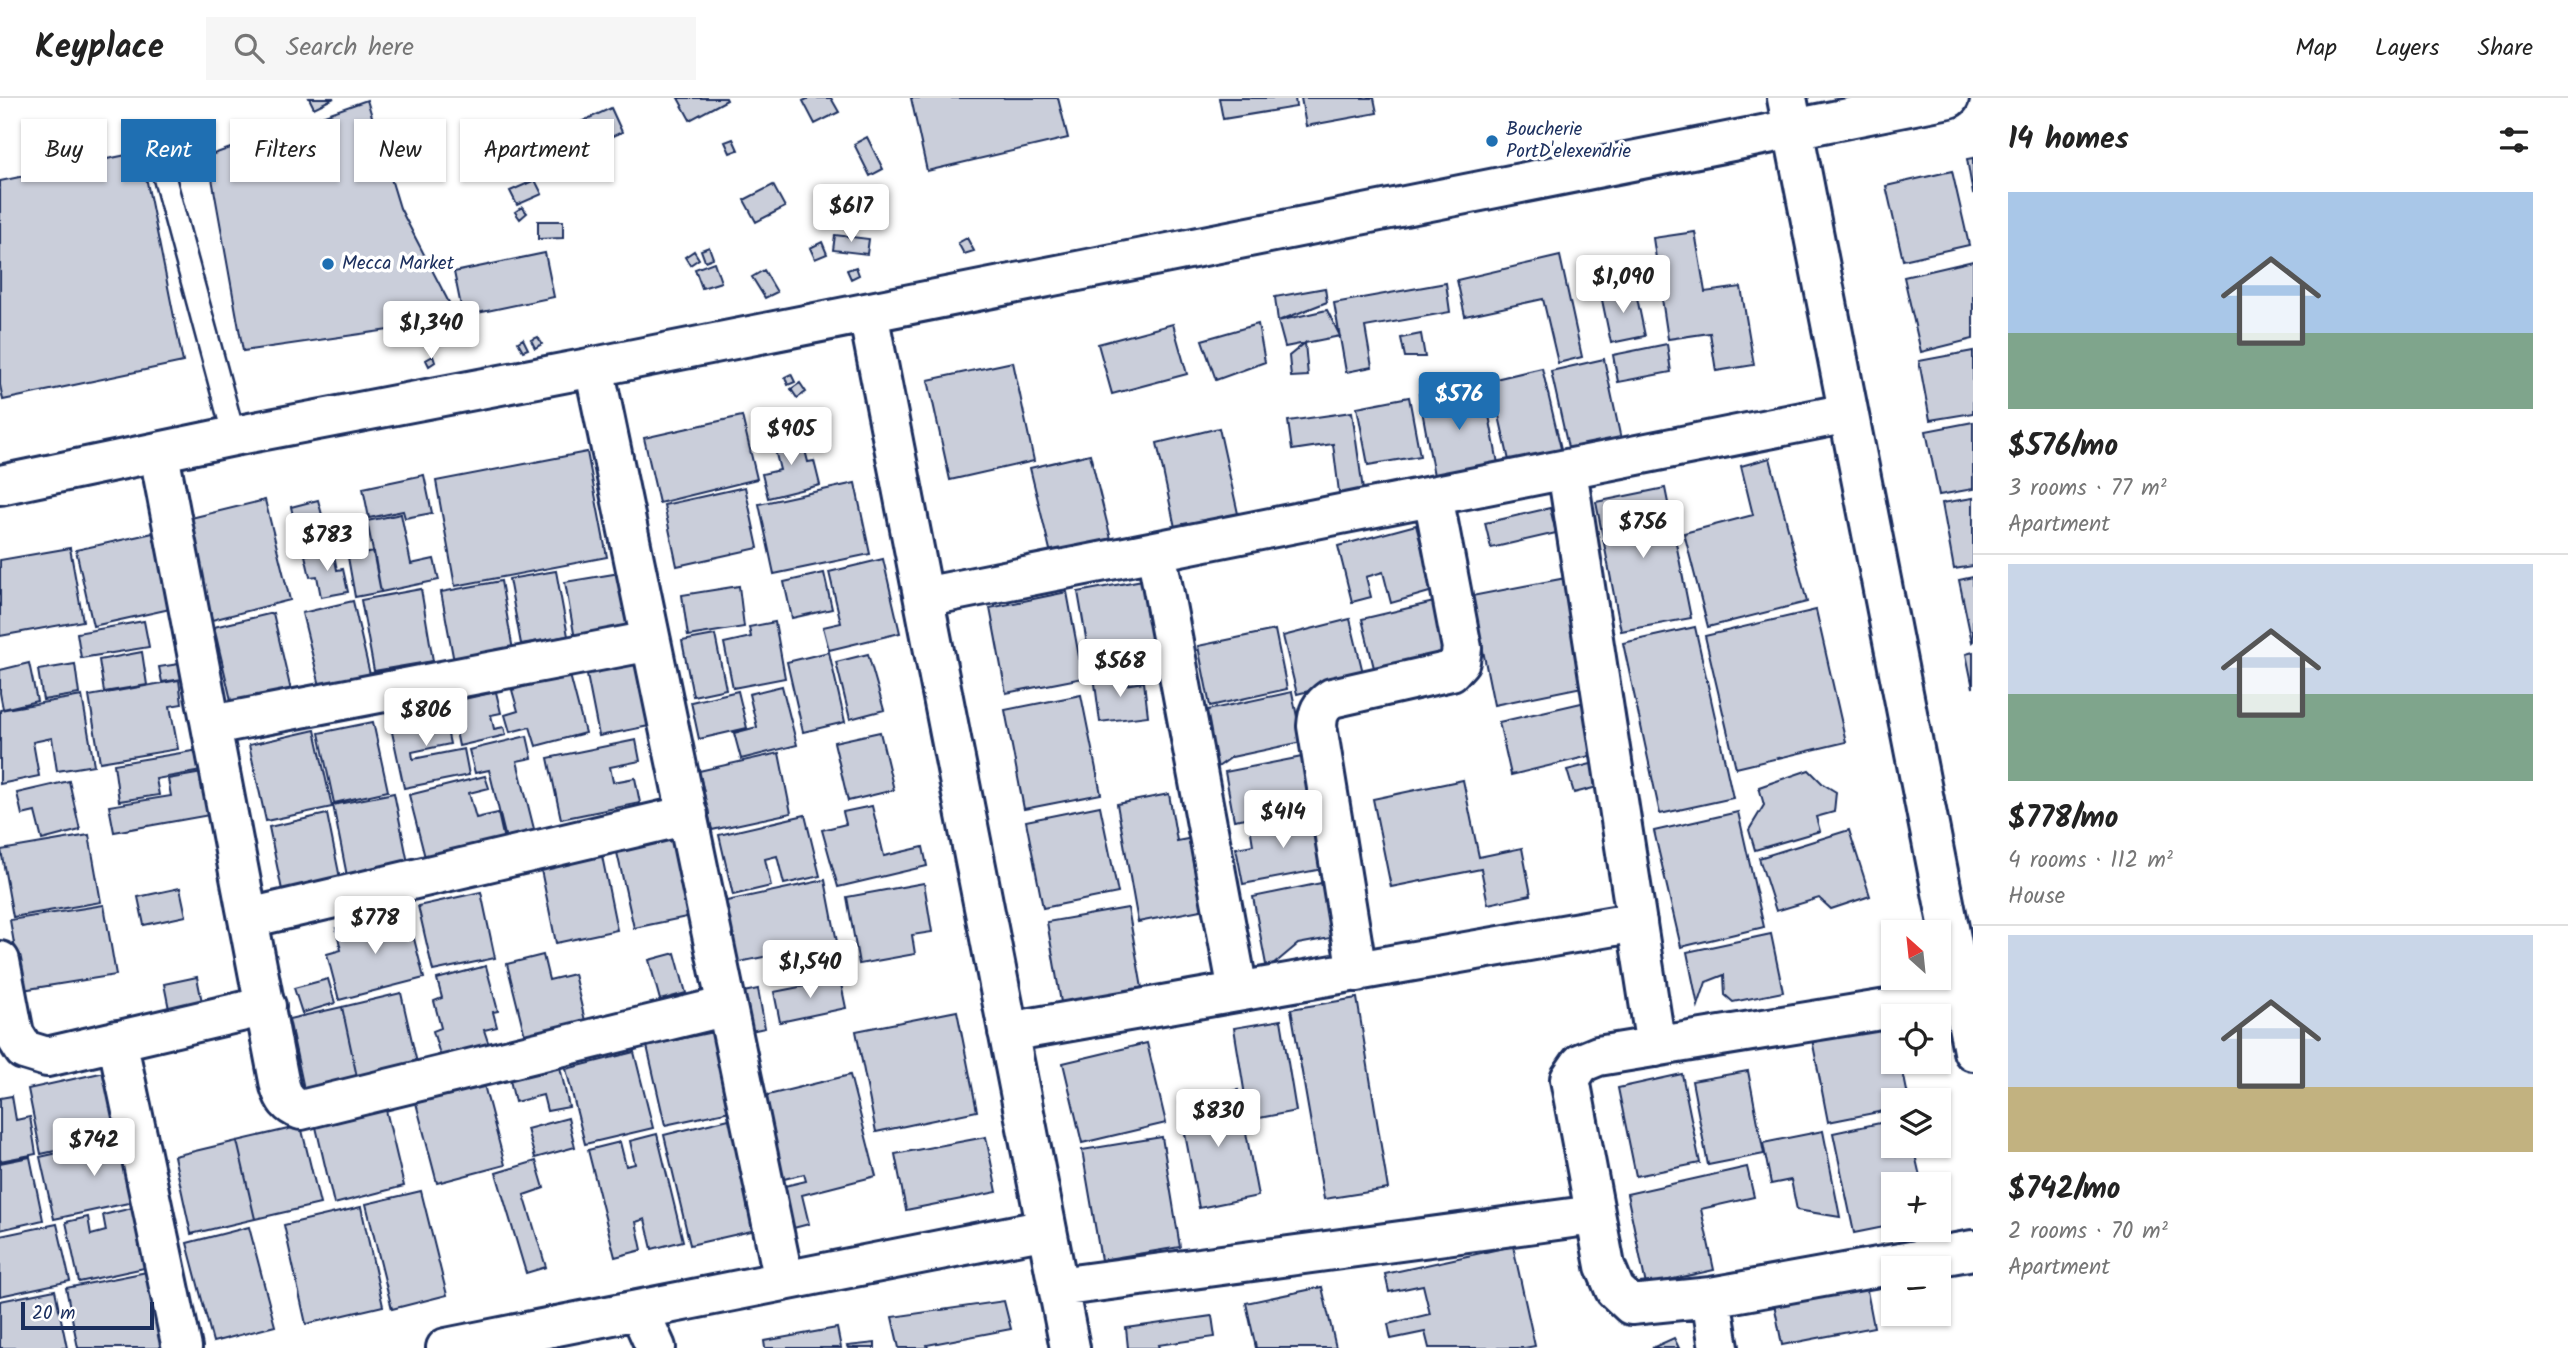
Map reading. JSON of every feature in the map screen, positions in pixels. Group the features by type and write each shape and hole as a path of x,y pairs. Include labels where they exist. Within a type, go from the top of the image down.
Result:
{"street":[{"path":"0,485 159,454 234,436 868,313 1790,113 1949,98"},
{"path":"1790,113 1972,1044"},
{"path":"868,313 1070,1348"},
{"path":"594,367 784,1281"},
{"path":"924,597 1848,413"},
{"path":"159,454 284,1098 291,1106 301,1110 727,1006"},
{"path":"1567,470 1656,1047"},
{"path":"1357,972 1317,726 1318,714 1321,705 1332,698 1451,671 1461,661 1462,648 1433,496"},
{"path":"1156,551 1238,991"},
{"path":"212,725 651,642"},
{"path":"249,918 688,815"},
{"path":"1008,1032 1637,922"},
{"path":"1,970 14,1034 24,1050 47,1057 266,1006"},
{"path":"1961,997 1598,1056 1581,1063 1570,1079 1605,1266 1615,1290 1631,1305 1711,1297 1973,1250"},
{"path":"117,1040 182,1348"},
{"path":"1058,1287 1594,1215"},
{"path":"446,1348 556,1337 639,1310 1046,1229"},
{"path":"1711,1297 1719,1348"},
{"path":"639,1310 656,1348"}],"lane":[{"path":"166,182 234,436"}],"building":[{"path":"309,98 334,98 314,108"},
{"path":"678,98 726,98 727,100 690,120"},
{"path":"809,98 831,98 839,112 815,124 803,101"},
{"path":"911,98 1058,98 1068,138 927,171"},
{"path":"1219,98 1295,98 1296,107 1223,119"},
{"path":"1301,98 1374,98 1377,113 1306,126"},
{"name":"Mecca Market","path":"367,100 373,119 354,119 354,182 392,182 400,208 458,320 243,351 213,182 216,182 216,153 230,148 230,182 340,182 340,119 313,119"},
{"path":"611,108 622,132 614,136 614,119 587,119"},
{"path":"867,137 883,169 870,176 854,144"},
{"path":"733,139 738,150 730,153 725,142"},
{"path":"121,156 121,182 147,182 183,362 3,400 0,385 0,181 21,177 21,182 107,182 107,159"},
{"path":"1973,158 1973,194 1967,159"},
{"path":"1952,171 1969,245 1903,260 1886,186"},
{"path":"536,182 542,194 517,205 510,191"},
{"path":"773,185 785,207 756,222 744,200"},
{"path":"522,207 527,213 520,219 515,212"},
{"path":"538,221 563,221 563,238 538,239"},
{"path":"1695,232 1705,292 1741,287 1754,365 1716,371 1710,333 1668,339 1653,238"},
{"path":"835,235 869,239 867,254 833,250"},
{"path":"967,238 974,251 964,254 958,243"},
{"path":"822,242 827,254 815,259 810,248"},
{"path":"709,247 713,258 705,261 701,250"},
{"path":"694,251 699,259 690,265 685,257"},
{"path":"545,253 554,297 463,316 454,272"},
{"path":"1560,256 1582,357 1558,363 1543,299 1465,316 1457,280"},
{"path":"1973,261 1973,339 1921,352 1904,277"},
{"path":"714,262 721,282 702,288 695,269"},
{"path":"856,267 859,275 851,279 847,270"},
{"path":"764,270 777,292 765,298 752,277"},
{"path":"1446,283 1450,312 1365,327 1372,367 1346,372 1334,303"},
{"path":"1325,288 1327,302 1278,321 1275,297"},
{"path":"1635,288 1645,336 1611,343 1601,295"},
{"path":"1327,310 1340,336 1285,347 1278,321"},
{"path":"1173,324 1187,374 1112,394 1098,344"},
{"path":"1258,324 1265,362 1216,380 1202,340"},
{"path":"1421,334 1425,357 1405,357 1401,338"},
{"path":"538,337 542,344 535,348 531,340"},
{"path":"523,339 528,349 523,351 518,342"},
{"path":"1305,343 1308,376 1291,377 1289,356"},
{"path":"1667,344 1671,372 1618,382 1613,355"},
{"path":"1973,351 1973,413 1930,420 1919,361"},
{"path":"433,356 435,362 429,366 426,360"},
{"path":"1604,359 1623,449 1571,461 1551,371"},
{"path":"1013,362 1034,461 950,480 928,380"},
{"path":"1542,368 1562,453 1510,465 1491,380"},
{"path":"791,374 795,382 788,385 785,377"},
{"path":"800,383 806,392 797,398 791,389"},
{"path":"1483,383 1499,469 1435,481 1419,394"},
{"path":"1409,397 1420,456 1368,465 1357,407"},
{"path":"1352,412 1364,497 1340,500 1333,444 1292,450 1288,421"},
{"path":"742,416 757,479 659,503 644,438"},
{"path":"1973,422 1973,489 1939,495 1926,431"},
{"path":"1219,428 1239,518 1176,532 1157,443"},
{"path":"800,430 808,462 814,461 820,485 768,498 762,474 780,470 772,438"},
{"path":"587,452 607,557 455,586 436,481"},
{"path":"1090,454 1112,543 1052,558 1030,468"},
{"path":"1770,458 1807,602 1708,627 1684,533 1753,515 1741,466"},
{"path":"424,475 432,513 405,518 403,511 369,518 363,488"},
{"path":"855,483 870,554 774,574 759,504"},
{"path":"745,487 758,548 677,566 664,505"},
{"path":"1665,488 1691,618 1621,631 1596,502"},
{"path":"1973,498 1973,566 1954,569 1942,503"},
{"path":"265,500 290,600 212,620 187,519"},
{"path":"318,500 325,526 297,533 291,507"},
{"path":"1550,508 1556,533 1491,548 1485,523"},
{"path":"401,514 411,564 434,559 439,580 381,592 367,521"},
{"path":"1416,525 1433,591 1391,603 1383,572 1366,577 1371,597 1352,602 1338,546"},
{"path":"153,533 170,609 93,626 76,550"},
{"path":"70,548 83,621 0,636 0,560"},
{"path":"333,550 337,570 343,569 348,592 321,597 317,576 310,577 305,555"},
{"path":"374,552 381,592 355,597 348,557"},
{"path":"883,559 900,633 829,650 823,627 841,623 829,572"},
{"path":"556,571 568,636 521,644 509,579"},
{"path":"632,571 641,627 575,639 565,582"},
{"path":"824,573 832,609 792,618 784,582"},
{"path":"1571,577 1592,685 1494,705 1472,596"},
{"path":"1973,577 1973,641 1972,642 1959,580"},
{"path":"1148,579 1161,647 1090,661 1078,592"},
{"path":"501,581 514,656 455,667 441,592"},
{"path":"739,586 744,627 688,636 682,595"},
{"path":"421,589 433,661 374,671 361,600"},
{"path":"1067,592 1083,678 1006,693 990,608"},
{"path":"353,601 371,679 321,690 302,613"},
{"path":"1434,602 1446,655 1375,672 1362,619"},
{"path":"1816,610 1846,742 1736,768 1705,636"},
{"path":"273,613 292,695 233,709 214,627"},
{"path":"1350,619 1364,677 1297,694 1283,636"},
{"path":"144,621 149,647 81,658 77,633"},
{"path":"775,622 785,678 733,688 724,643 751,637 749,627"},
{"path":"1695,627 1733,798 1660,814 1623,643"},
{"path":"1275,630 1287,689 1210,706 1198,646"},
{"path":"715,635 726,689 693,696 682,641"},
{"path":"142,652 147,685 104,692 99,660"},
{"path":"829,652 845,722 803,732 787,662"},
{"path":"1973,652 1973,688 1966,654"},
{"path":"868,654 884,710 850,719 836,662"},
{"path":"646,658 659,724 599,736 586,670"},
{"path":"29,663 37,701 3,709 0,670"},
{"path":"75,664 79,694 43,700 38,670"},
{"path":"179,664 182,679 162,682 159,667"},
{"path":"1115,672 1117,686 1144,682 1148,716 1100,722 1094,676"},
{"path":"570,675 585,733 536,746 530,727 510,732 505,715 518,711 512,690"},
{"path":"179,680 182,704 170,706 178,749 100,762 89,696"},
{"path":"782,686 797,745 741,759 734,733 757,727 749,694"},
{"path":"738,691 747,728 699,739 691,702"},
{"path":"496,692 501,713 491,715 494,729 504,727 506,735 459,746 450,702"},
{"path":"1292,692 1302,742 1232,757 1215,769 1203,711"},
{"path":"1081,695 1101,794 1024,809 1005,710"},
{"path":"82,696 94,765 57,771 52,738 33,742 39,776 0,784 0,710"},
{"path":"1590,701 1602,753 1511,775 1499,722"},
{"path":"442,706 450,744 412,752 413,759 464,749 469,775 404,788 389,718"},
{"path":"373,722 388,791 334,803 319,733"},
{"path":"315,730 332,807 266,821 249,745"},
{"path":"880,732 894,790 848,801 834,742"},
{"path":"527,736 532,758 517,761 536,837 507,843 489,770 475,773 469,750"},
{"path":"636,740 640,761 610,767 613,782 635,778 640,803 561,819 548,758"},
{"path":"205,749 207,770 156,779 159,795 119,801 114,764"},
{"path":"779,753 791,813 712,830 699,771"},
{"path":"1302,757 1311,807 1234,820 1225,772"},
{"path":"1603,761 1609,784 1574,793 1567,770"},
{"path":"1809,770 1836,792 1834,812 1816,817 1820,831 1755,850 1749,830 1764,805 1759,787"},
{"path":"208,772 215,814 114,832 109,806 171,796 168,779"},
{"path":"485,776 489,788 469,793 476,818 498,813 506,849 428,869 409,795"},
{"path":"1463,780 1479,857 1522,848 1531,895 1488,904 1481,869 1391,887 1373,799"},
{"path":"69,781 80,830 42,840 35,812 22,815 17,793"},
{"path":"394,793 409,868 348,881 333,805"},
{"path":"1169,794 1177,841 1198,837 1211,908 1138,922 1117,804"},
{"path":"872,806 884,856 923,847 927,866 838,887 822,830 846,824 843,812"},
{"path":"1100,806 1118,893 1043,908 1026,821"},
{"path":"1738,812 1764,927 1681,947 1654,831"},
{"path":"327,814 341,883 283,895 269,827"},
{"path":"1319,814 1328,868 1243,884 1236,848 1253,845 1250,826"},
{"path":"805,815 820,876 784,884 777,856 765,859 771,886 733,895 719,835"},
{"path":"1849,830 1870,896 1831,909 1819,898 1776,911 1759,858"},
{"path":"678,834 696,915 634,928 616,848"},
{"path":"89,835 101,902 13,917 1,850"},
{"path":"601,851 617,930 556,943 540,865"},
{"path":"825,880 837,942 734,963 722,902"},
{"path":"1331,881 1341,936 1298,944 1267,970 1253,897"},
{"path":"924,883 932,932 912,935 915,954 859,964 847,897"},
{"path":"180,888 186,916 144,925 138,897"},
{"path":"481,892 495,958 433,971 418,906"},
{"path":"104,905 116,975 22,990 10,920"},
{"path":"1128,908 1143,994 1062,1008 1047,922"},
{"path":"407,911 424,978 339,1000 327,954 341,950 336,928"},
{"path":"1771,934 1783,992 1733,1002 1725,995 1724,975 1706,982 1698,1006 1687,952"},
{"path":"675,953 686,993 660,1000 649,960"},
{"path":"543,955 549,980 574,974 586,1025 526,1040 507,964"},
{"path":"486,966 498,1011 493,1012 497,1027 484,1030 489,1045 441,1058 433,1031 441,1028 434,1001 442,998 437,979"},
{"path":"197,977 203,1007 170,1014 164,984"},
{"path":"328,979 335,1003 302,1013 294,988"},
{"path":"840,979 846,1008 780,1022 774,992"},
{"path":"758,989 765,1028 741,1033 734,994"},
{"path":"401,993 417,1063 357,1077 342,1007"},
{"path":"1357,998 1388,1189 1324,1199 1291,1009"},
{"path":"342,1007 357,1077 304,1089 289,1019"},
{"path":"957,1011 977,1111 876,1132 856,1031"},
{"path":"1281,1020 1296,1111 1249,1120 1234,1028"},
{"path":"1881,1022 1881,1074 1903,1074 1906,1088 1881,1088 1881,1112 1828,1122 1810,1029"},
{"path":"713,1032 730,1111 665,1125 647,1046"},
{"path":"1147,1043 1166,1123 1082,1143 1063,1063"},
{"path":"634,1052 653,1128 585,1144 566,1069"},
{"path":"560,1067 569,1107 547,1111 543,1095 515,1102 510,1080"},
{"path":"114,1070 129,1135 41,1154 28,1089"},
{"path":"1748,1071 1764,1154 1708,1165 1692,1081"},
{"path":"1682,1074 1700,1163 1636,1176 1618,1088"},
{"path":"850,1075 876,1176 802,1195 809,1224 782,1231 772,1189 806,1181 804,1174 780,1180 760,1097"},
{"path":"484,1085 505,1165 437,1183 416,1103"},
{"path":"1238,1090 1258,1196 1199,1208 1179,1102"},
{"path":"12,1096 16,1120 30,1117 36,1154 0,1161 0,1098"},
{"path":"386,1110 404,1186 334,1204 316,1127"},
{"path":"568,1118 575,1147 535,1158 527,1129"},
{"path":"733,1118 760,1229 690,1245 664,1135"},
{"path":"1881,1123 1881,1158 1916,1158 1919,1172 1881,1172 1881,1228 1854,1233 1833,1133"},
{"path":"301,1126 320,1204 255,1219 237,1141"},
{"path":"1823,1131 1840,1217 1797,1210 1791,1180 1771,1184 1763,1143"},
{"path":"657,1134 683,1241 652,1249 645,1219 636,1222 642,1250 615,1257 588,1150 620,1142 626,1166 635,1164 630,1141"},
{"path":"133,1136 147,1199 54,1219 40,1157"},
{"path":"986,1137 997,1192 906,1210 895,1154"},
{"path":"1162,1137 1180,1247 1101,1260 1082,1150"},
{"path":"237,1141 255,1219 191,1234 174,1156"},
{"path":"30,1157 43,1220 0,1230 0,1163"},
{"path":"536,1161 544,1188 524,1195 546,1267 526,1273 496,1173"},
{"path":"1747,1167 1754,1197 1701,1209 1714,1270 1646,1285 1627,1194"},
{"path":"421,1191 447,1295 392,1309 366,1204"},
{"path":"145,1205 158,1265 79,1282 66,1222 88,1217 91,1235 106,1231 103,1215"},
{"path":"361,1207 383,1306 306,1324 284,1225"},
{"path":"57,1224 70,1281 0,1296 0,1236"},
{"path":"249,1227 275,1326 213,1342 187,1243"},
{"path":"1513,1246 1535,1346 1429,1348 1425,1332 1391,1339 1388,1324 1430,1314 1423,1285 1389,1292 1385,1274"},
{"path":"157,1270 173,1348 78,1348 66,1288"},
{"path":"1864,1275 1874,1327 1782,1345 1772,1293"},
{"path":"1322,1287 1336,1348 1256,1348 1246,1303"},
{"path":"55,1290 67,1348 0,1348 0,1301"},
{"path":"1004,1301 1011,1329 927,1345 928,1348 899,1348 892,1317"},
{"path":"1212,1316 1215,1337 1158,1345 1159,1348 1128,1348 1126,1328"},
{"path":"837,1328 841,1348 765,1348 764,1341"},
{"path":"1674,1338 1679,1348 1652,1348"},
{"path":"875,1343 875,1348 847,1346"}],"place":[{"name":"Boucherie PortD'elexendrie","path":"1492,141"},
{"name":"Mecca Market","path":"328,264"}]}
